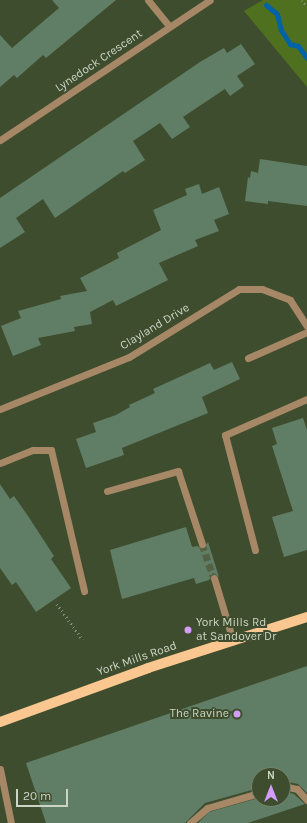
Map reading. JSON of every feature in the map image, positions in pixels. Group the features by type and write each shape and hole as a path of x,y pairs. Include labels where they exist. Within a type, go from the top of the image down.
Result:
{"main road":[{"name":"York Mills Road","path":"0,722 148,668 307,617"}],"street":[{"path":"148,0 169,26"},
{"name":"Lynedock Crescent","path":"0,140 210,0"},
{"name":"Clayland Drive","path":"0,410 129,357 238,289 262,289 290,300 307,326"},
{"path":"248,358 307,332"},
{"path":"255,550 225,435 307,399"},
{"path":"0,463 33,450 51,450 84,591"},
{"path":"106,491 178,471 202,544"},
{"path":"214,578 233,641"},
{"path":"0,769 11,823"},
{"path":"291,788 297,789 307,800"},
{"path":"190,823 206,808 251,794"}],"path":[{"path":"302,0 307,6"},
{"path":"57,604 83,640"}],"green space":[{"path":"263,0 307,0 307,87 244,11"}],"building":[{"path":"52,0 116,0 46,58 43,55 17,78 14,75 0,87 0,35 12,48 59,8"},
{"path":"241,44 255,64 237,76 244,86 230,96 225,89 183,117 190,127 172,139 160,123 133,141 145,160 125,173 123,171 55,218 43,199 16,218 25,232 0,248 0,198 200,62 224,48 227,53"},
{"path":"260,159 307,166 307,206 268,201 268,204 245,201 248,177 250,178 251,171 258,173"},
{"path":"199,184 202,194 219,187 229,214 214,220 219,231 195,240 198,246 159,263 168,280 116,306 113,300 90,312 92,324 74,327 75,331 38,338 41,345 13,356 1,326 21,318 18,311 61,299 60,296 87,291 80,278 119,258 117,253 161,230 153,210 187,195 185,189"},
{"path":"232,362 240,379 202,397 208,413 122,448 124,455 86,468 76,439 96,432 93,423 116,415 130,407 129,405 155,393 153,389 210,363 214,370"},
{"path":"303,418 307,430 307,550 284,557 272,517 293,511 272,446 277,444 272,428"},
{"path":"0,484 10,499 14,496 28,516 54,556 51,559 71,588 36,612 16,582 12,585 0,568"},
{"path":"186,527 192,547 197,546 203,549 208,542 219,577 213,573 209,580 196,584 194,578 122,599 110,550"},
{"name":"The Ravine","path":"307,666 307,793 298,784 291,783 291,767 251,767 251,790 205,803 185,823 46,823 26,763"},
{"path":"291,793 305,804 248,823 198,823 209,812 251,800 251,807 291,807"}],"waterway":[{"path":"266,5 277,14 281,30 290,44 298,46 307,58"}],"tunnel":[{"path":"202,544 214,578"}],"place":[{"name":"York Mills Rd at Sandover Dr","path":"188,630"},
{"name":"The Ravine","path":"237,714"}]}
